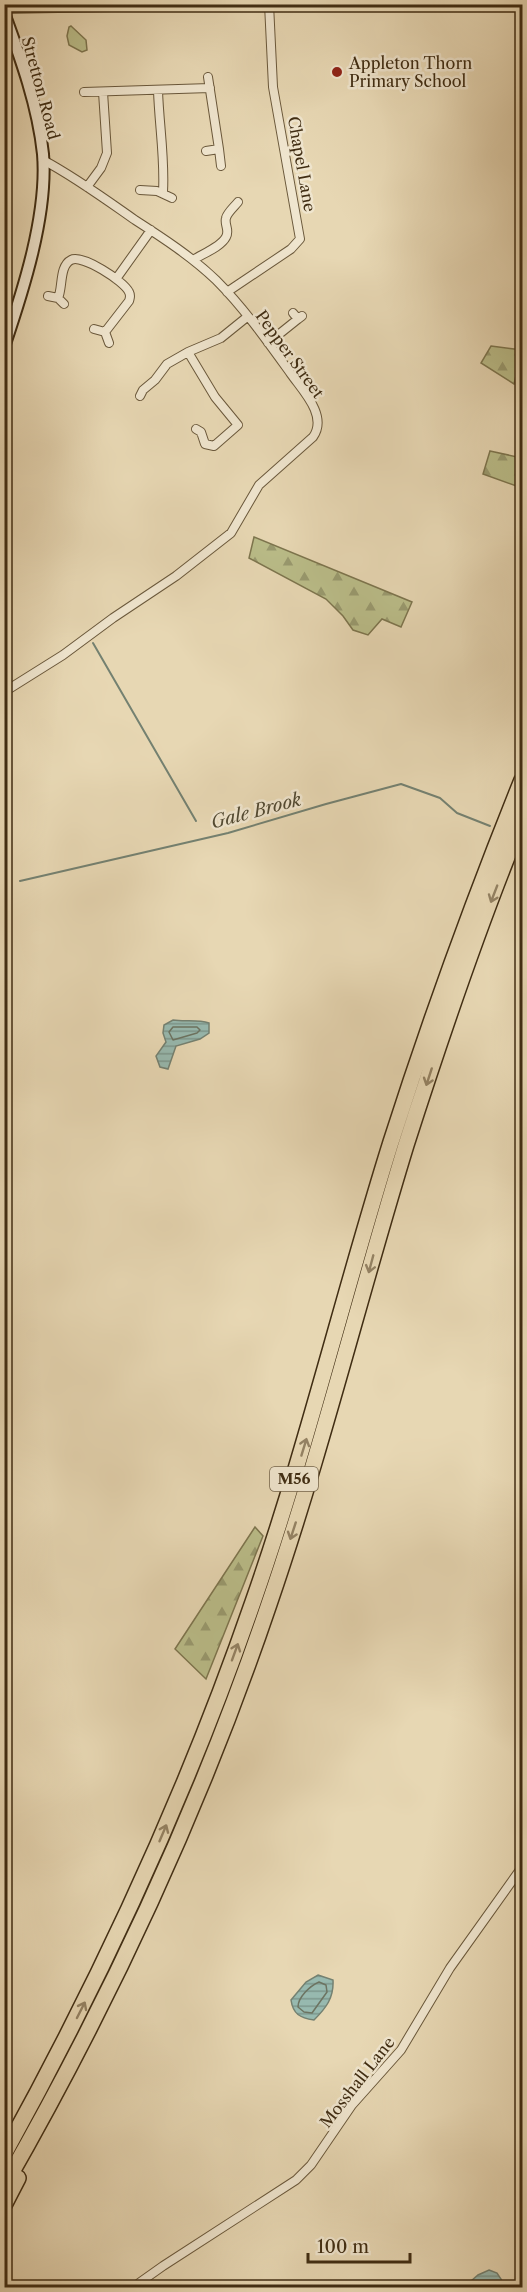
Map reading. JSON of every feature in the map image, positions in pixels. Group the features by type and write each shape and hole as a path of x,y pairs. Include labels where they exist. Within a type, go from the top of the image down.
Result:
{"highway":[{"name":"M56","path":"4,2154 62,2048 124,1921 195,1759 253,1603 309,1428 391,1143 461,939 522,780"},
{"name":"M56","path":"4,2186 98,2010 171,1856 244,1673 269,1606 313,1469 410,1135 475,944 522,819"},
{"name":"M56","path":"4,2134 28,2093 62,2048"},
{"name":"M56","path":"4,2205 38,2138 52,2098"}],"main road":[{"path":"4,7 166,4"},
{"name":"Stretton Road","path":"4,13 25,70 41,140 44,179 37,228 4,347"}],"street":[{"name":"Chapel Lane","path":"227,292 296,246 300,239 273,87 269,4"},
{"path":"208,76 221,166"},
{"path":"84,92 210,88"},
{"path":"158,90 164,158 163,192"},
{"path":"87,187 101,168 107,153 103,92"},
{"path":"206,151 219,149"},
{"name":"Pepper Street","path":"4,692 56,660 176,576 231,534 259,485 313,437 318,430 319,422 303,391 227,292 193,260 87,187 43,160"},
{"path":"140,190 163,192 172,198"},
{"path":"193,260 223,241 228,230 226,216 238,202"},
{"path":"116,279 151,230"},
{"path":"48,297 61,301 64,268 71,259 86,260 116,279 129,291 131,296 105,332"},
{"path":"268,343 298,316"},
{"path":"140,398 143,390 155,380 167,364 220,338 248,317"},
{"path":"94,329 105,332"},
{"path":"105,332 110,343"},
{"path":"188,352 215,397 238,425 212,448 205,444 201,432 196,429"},
{"name":"Mosshall Lane","path":"137,2288 139,2283 163,2266 296,2180 311,2165 352,2105 401,2050 450,1968 522,1867"}],"green space":[{"path":"71,26 86,40 87,50 82,52 69,45 67,36"},
{"path":"491,346 522,350 514,384 481,363"},
{"path":"490,451 522,458 522,488 483,474"},
{"path":"254,537 412,602 401,627 382,619 368,635 353,630 326,599 249,558"},
{"path":"255,1527 263,1536 206,1679 175,1649"}],"water":[{"path":"173,1020 209,1023 209,1033 200,1039 176,1046 168,1069 160,1067 156,1056 166,1042 163,1033 164,1025"},
{"path":"318,1975 333,1980 333,1986 328,2002 314,2020 298,2015 293,2009 291,2000 306,1982"},
{"path":"489,2270 497,2273 503,2282 501,2287 471,2287 471,2281"}],"waterway":[{"path":"93,643 196,821"},
{"name":"Gale Brook","path":"20,881 228,833 401,784 440,798 457,813 490,826"}],"place":[{"name":"Appleton Thorn Primary School","path":"337,72"}]}
